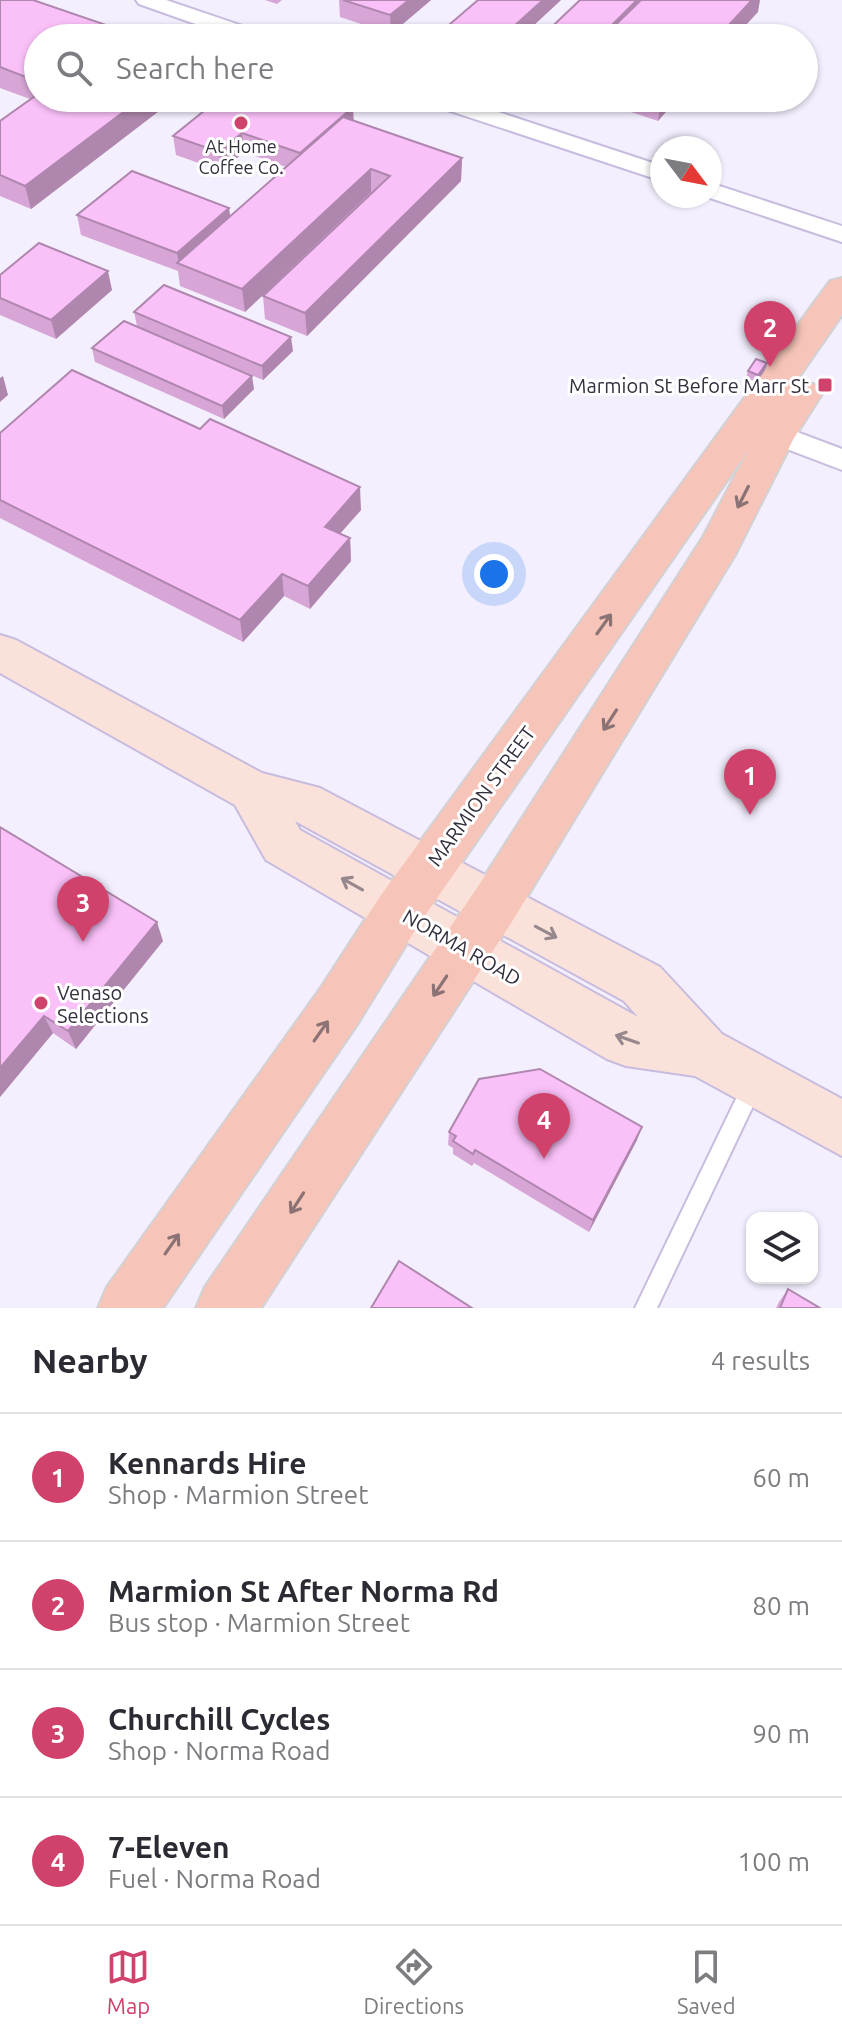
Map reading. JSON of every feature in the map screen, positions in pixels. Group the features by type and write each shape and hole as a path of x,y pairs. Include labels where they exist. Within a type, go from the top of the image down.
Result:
{"main road":[{"name":"MARMION STREET","path":"226,1308 495,904 720,544 762,429 842,289"},
{"name":"MARMION STREET","path":"128,1308 339,1006 413,890 762,429 842,335"}],"street":[{"path":"146,0 215,24"},
{"path":"476,112 650,170"},
{"path":"722,194 842,234"},
{"path":"762,429 842,460"},
{"name":"NORMA ROAD","path":"0,652 252,791 283,845 413,890 495,904 642,984 703,1052 842,1129"},
{"name":"NORMA ROAD","path":"413,890 464,949 626,1041 703,1052"}],"lane":[{"path":"646,1308 755,1080"}],"building":[{"path":"0,0 33,0 103,24 24,24 24,76 0,67"},
{"path":"343,0 409,0 390,15"},
{"path":"478,0 543,0 516,24 450,24"},
{"path":"580,0 637,0 613,24 555,24"},
{"path":"641,0 752,0 730,24 616,24"},
{"path":"24,104 24,112 123,112 25,186 0,175 0,121"},
{"path":"203,112 347,112 300,153 242,133 219,152 173,136"},
{"path":"343,117 462,158 305,313 263,296 390,176 371,169 242,289 177,263"},
{"path":"132,171 229,208 177,253 77,215"},
{"path":"39,243 108,271 51,320 0,298 0,275"},
{"path":"164,285 291,337 262,366 134,312"},
{"path":"124,321 252,376 222,406 92,348"},
{"path":"756,359 767,363 758,375 748,371"},
{"path":"72,370 200,429 210,419 360,487 325,527 350,538 308,586 282,574 240,620 0,500 0,433"},
{"path":"0,827 157,922 68,1031 44,1016 0,1068"},
{"path":"540,1069 642,1127 593,1220 475,1150 473,1154 453,1141 456,1136 449,1132 479,1079"},
{"path":"399,1261 472,1308 371,1308"},
{"path":"788,1289 820,1308 780,1308"}],"place":[{"name":"At Home Coffee Co.","path":"241,123"},
{"name":"Marmion St After Norma Rd","path":"770,367"},
{"name":"Marmion St Before Marr St","path":"825,385"},
{"name":"Kennards Hire","path":"750,815"},
{"name":"Churchill Cycles","path":"83,942"},
{"name":"Venaso Selections","path":"41,1003"},
{"name":"7-Eleven","path":"544,1159"}]}
